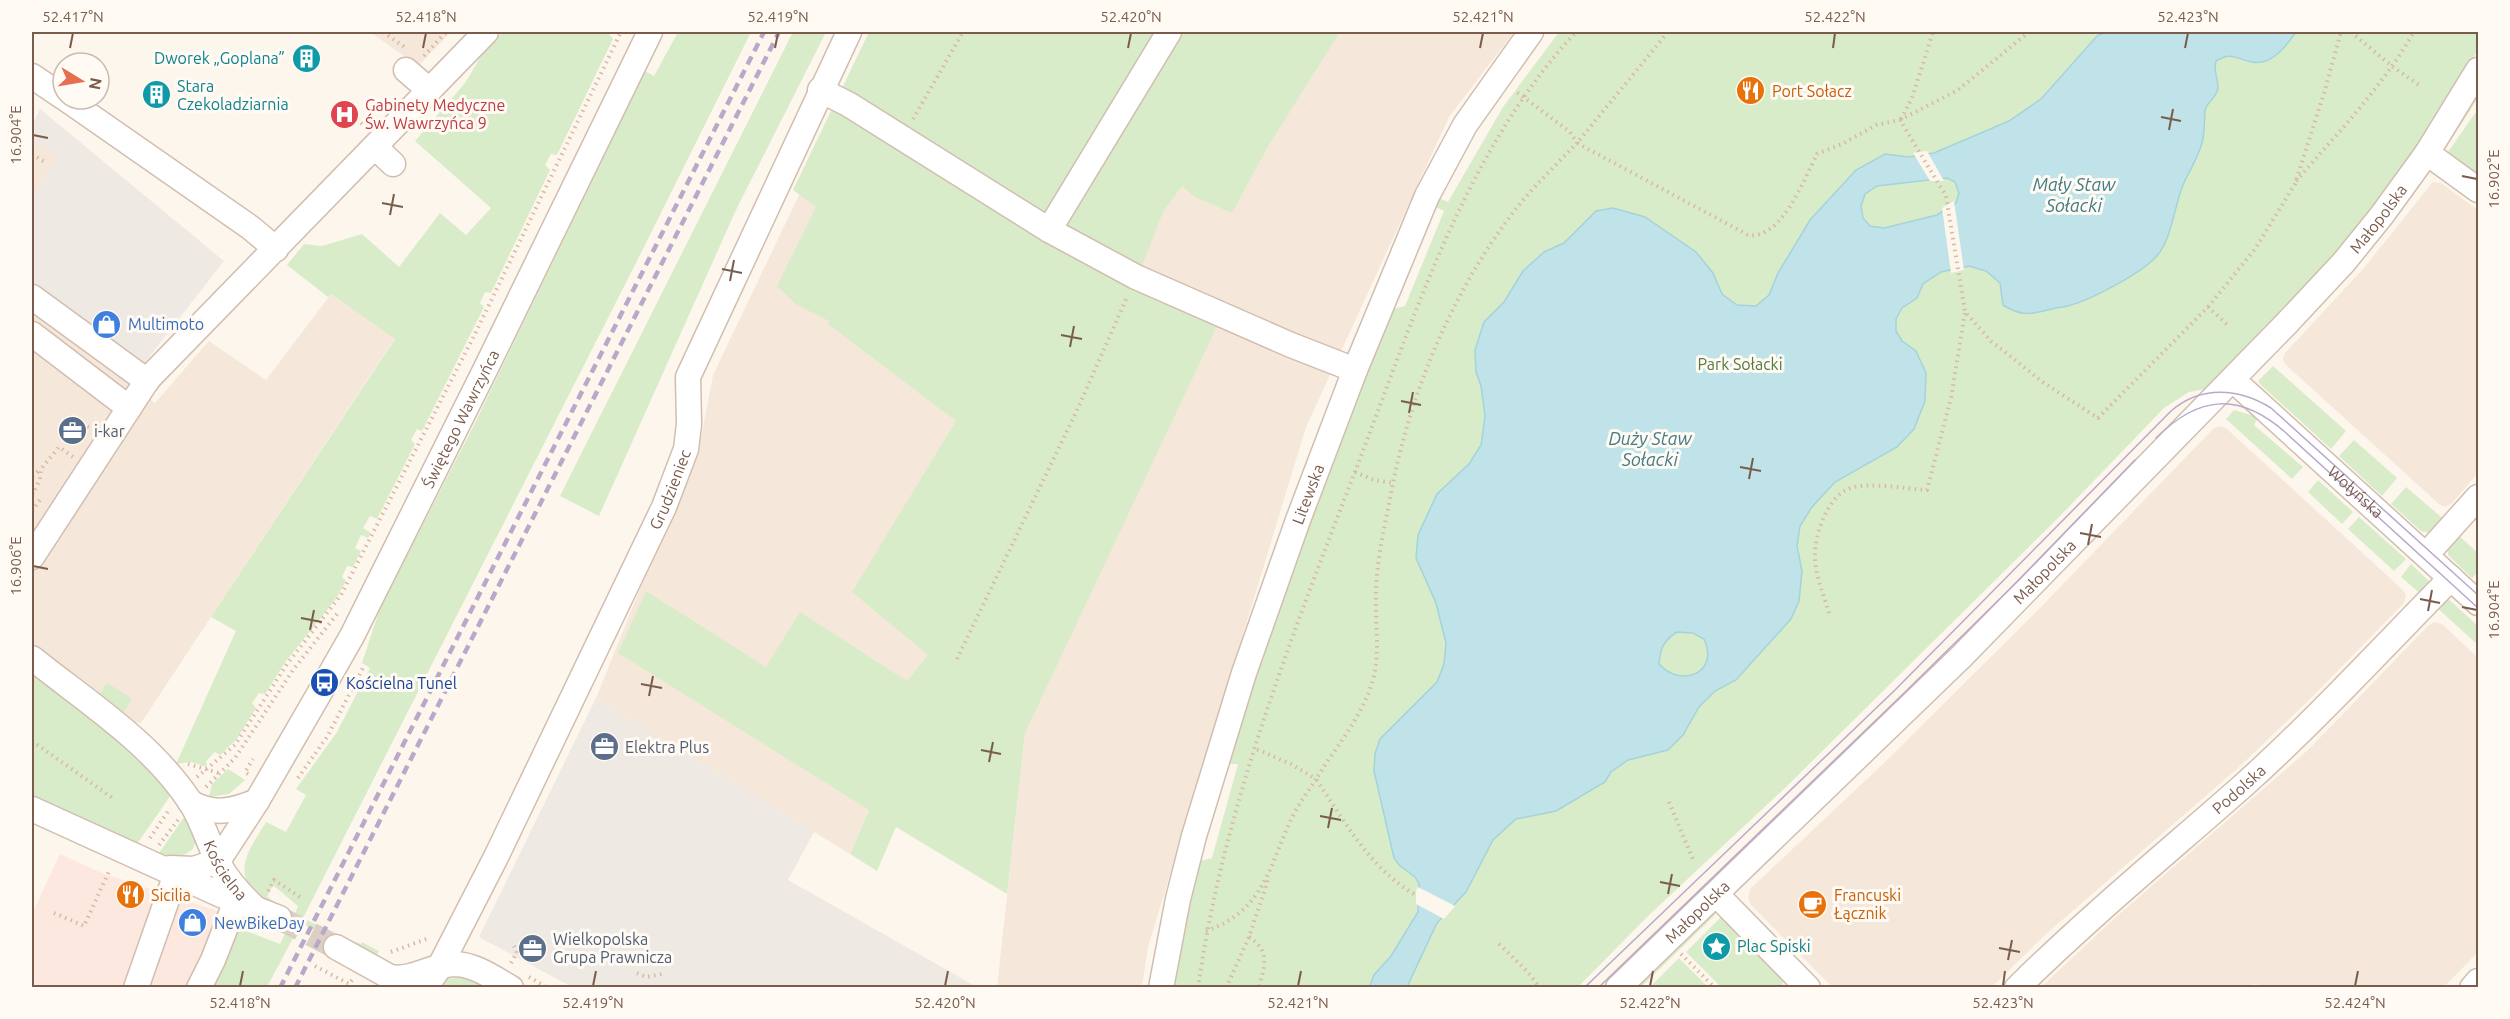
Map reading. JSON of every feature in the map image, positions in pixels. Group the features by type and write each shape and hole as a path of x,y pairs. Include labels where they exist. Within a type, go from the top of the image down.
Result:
{"street":[{"path":"34,546 147,381 276,249 372,139 429,90 486,32"},
{"name":"Świętego Wawrzyńca","path":"218,861 257,801 352,636 650,32"},
{"name":"Grudzieniec","path":"425,987 439,968 535,779 664,507 686,449 689,424 688,377 849,32"},
{"path":"1049,230 1169,32"},
{"name":"Litewska","path":"1161,987 1178,899 1194,836 1244,673 1298,520 1355,370 1427,196 1465,125 1531,32"},
{"path":"416,66 429,90"},
{"name":"Małopolska","path":"1618,987 1962,656 2233,380 2344,262 2427,153 2478,70"},
{"path":"32,76 51,89"},
{"path":"820,90 848,104 1049,230 1136,277 1283,342 1355,370"},
{"path":"84,111 251,228 276,249"},
{"path":"372,139 393,164"},
{"path":"2427,153 2478,190"},
{"path":"32,297 147,381"},
{"path":"35,341 129,408"},
{"name":"Wołyńska","path":"2233,380 2478,603"},
{"path":"2426,555 2478,497"},
{"name":"Podolska","path":"2017,987 2066,939 2246,783 2336,696 2451,578"},
{"name":"Kościelna","path":"32,658 141,744 186,796 218,861 231,884 244,900"},
{"path":"186,796 199,807 216,811 243,807 257,801"},
{"name":"Kościelna","path":"32,809 74,831 244,900"},
{"path":"159,866 192,866 201,856 207,838"},
{"path":"159,866 195,869 218,861 244,900 279,918"},
{"path":"136,987 159,926 159,866"},
{"path":"1716,894 1808,987"},
{"path":"199,987 244,900"},
{"path":"455,937 459,951 476,969"},
{"path":"336,947 394,982 453,964 510,977"},
{"path":"2472,987 2478,981"}],"path":[{"path":"416,66 446,32"},
{"path":"159,866 186,796 208,769 236,745 287,664 341,596 354,573 474,336 621,32"},
{"path":"902,138 963,32"},
{"path":"1198,987 1206,931 1229,839 1281,669 1431,274 1466,196 1524,97 1576,32"},
{"path":"1226,987 1249,937 1272,867 1296,811 1363,704 1374,677 1377,653 1376,593 1393,483 1403,438 1430,363 1469,282 1515,211 1577,143 1668,32"},
{"path":"1900,120 1912,98 1933,32"},
{"path":"1497,78 1570,132 1577,143 1748,235 1758,237 1769,232 1786,213 1817,154 1842,144 1876,125 1900,120 1958,90 2029,32"},
{"path":"2295,184 2341,32"},
{"path":"2351,32 2393,67 2422,87"},
{"path":"1965,312 1991,341 2044,382 2098,418 2208,307 2255,249 2295,184 2364,105 2393,67 2414,32"},
{"path":"344,114 349,110 372,139"},
{"path":"1829,613 1815,555 1825,517 1835,500 1846,490 1864,486 1927,490 1951,398 1965,312 1946,196 1900,120"},
{"path":"32,154 46,163"},
{"path":"957,659 1080,406 1136,277"},
{"path":"2208,307 2229,326"},
{"path":"32,476 41,469 59,447 66,450"},
{"path":"32,495 40,479 41,469"},
{"path":"1354,472 1374,480 1393,483"},
{"path":"159,866 186,796 219,773 235,758 293,670 342,607"},
{"path":"32,741 114,799"},
{"path":"1256,749 1277,757 1316,779 1367,855 1388,877 1414,894"},
{"path":"184,764 194,764 219,773"},
{"path":"1669,802 1694,862"},
{"path":"1206,931 1222,925 1241,913 1272,867"},
{"path":"54,913 84,927 110,869"},
{"path":"244,900 274,880 303,899"},
{"path":"1249,937 1260,944 1264,952 1259,987"},
{"path":"1499,944 1540,987"},
{"path":"510,977 519,951 514,946"},
{"path":"1680,953 1715,987"},
{"path":"315,966 345,982"},
{"path":"637,973 646,977 662,974"}],"shaded area":[{"path":"370,32 451,32 418,66"},
{"path":"877,32 1514,32 1449,117 1306,427 1148,947 1142,987 997,987 1025,733 869,810 850,854 596,698 701,438 713,375"},
{"path":"40,109 224,261 128,384 32,312 32,202 58,155 32,138 32,125"},
{"path":"32,138 58,155 32,202"},
{"path":"2433,182 2441,183 2478,210 2478,473 2451,504 2445,507 2285,364 2283,359 2285,353 2363,269"},
{"path":"331,294 395,338 141,723 130,722 32,815 32,312 155,403 209,341 266,380"},
{"path":"2219,426 2226,428 2403,590 2406,596 2404,603 2312,697 2238,768 2046,934 1992,987 1832,987 1751,905 1748,898 1750,889 1885,762 2037,611 2214,428"},
{"path":"2435,622 2442,624 2478,658 2478,952 2444,987 2260,988 2256,983 2250,988 2041,987 2116,917 2308,750 2428,626"},
{"path":"596,698 814,832 788,880 977,987 572,987 479,937"},
{"path":"60,854 102,873 218,911 236,922 208,987 32,988 32,914"}],"green space":[{"path":"503,32 611,32 609,34 613,39 557,155 551,154 545,165 550,170 491,293 485,292 480,303 484,307 422,431 417,429 411,440 415,444 377,519 370,516 363,528 371,533 368,538 361,535 355,548 361,551 353,567 347,566 342,577 346,581 335,600 286,661 265,694 259,693 252,703 256,708 236,740 220,755 215,752 206,761 207,767 191,762 176,764 236,631 211,617 395,339 331,294 328,297 287,265 304,244 322,246 362,234 399,267 440,213 466,235 491,208 415,141 465,83 483,53"},
{"path":"678,32 751,32 303,918 341,937 361,944 362,942 379,951 375,959 301,923 267,987 211,988 240,919 249,922 246,931 280,944 292,919 274,910 253,892 245,873 248,853 266,822 286,832 306,795 296,789 337,732 370,668 362,663 380,608 474,425 645,71 654,76","holes":["273,885 298,906 295,914 267,897"]},
{"path":"793,32 826,32 736,210 599,516 560,496"},
{"path":"869,32 1340,32 1267,148 1232,213 1195,197 1182,186 1163,212 1140,271 1219,322 1025,733 1007,894 896,827 877,871 850,854 869,810 618,653 646,591 766,667 800,612 907,681 928,655 852,592 956,421 828,324 829,321 797,305 777,286 816,207 793,190"},
{"name":"Park Sołacki","path":"1559,32 2478,32 2478,50 2393,184 2327,266 2215,387 2189,392 2164,408 2057,519 1786,787 1647,917 1578,987 1170,988 1196,862 1212,858 1238,764 1224,764 1247,691 1388,310 1405,306 1444,211 1432,205 1436,197 1448,202 1503,107"},
{"path":"2478,88 2478,98 2446,148 2446,143"},
{"path":"2478,109 2478,177 2448,152"},
{"path":"2273,366 2346,431 2331,449 2258,381"},
{"path":"2234,410 2258,417 2254,425 2303,467 2292,479 2226,419"},
{"path":"2354,440 2397,478 2382,496 2339,456"},
{"path":"2318,480 2353,512 2342,524 2308,492"},
{"path":"2406,487 2446,521 2430,533 2421,531 2391,504"},
{"path":"2359,517 2406,559 2394,571 2348,529"},
{"path":"2457,534 2478,553 2478,575 2477,573 2472,578 2448,555 2448,544"},
{"path":"2411,564 2431,583 2422,595 2401,577"},
{"path":"2445,596 2478,626 2478,645 2435,606"},
{"path":"32,666 138,753 173,792 137,844 32,798"},
{"path":"107,683 130,697 131,701 123,713 99,695"},
{"path":"228,769 245,780 229,794 209,797 212,784"},
{"path":"187,813 197,838 193,849 179,858 159,853"},
{"path":"1717,913 1641,987 1631,988 1710,914"},
{"path":"1724,914 1782,971 1783,987 1721,987 1686,952"},
{"path":"1679,958 1708,987 1650,987"},
{"path":"462,977 476,979 492,988 437,988 447,979"}],"water":[{"name":"Duży Staw Sołacki","path":"2106,32 2296,32 2278,54 2266,61 2252,62 2230,56 2216,61 2218,88 2216,95 2207,105 2200,149 2183,185 2166,241 2156,257 2138,271 2085,300 2033,313 2012,310 2003,305 2000,283 1986,271 1969,266 1941,272 1923,284 1917,298 1902,308 1896,319 1896,331 1902,341 1916,351 1926,373 1925,401 1914,429 1897,447 1835,482 1812,507 1800,526 1797,546 1802,571 1799,601 1791,619 1736,680 1715,691 1699,707 1683,735 1668,750 1628,760 1611,772 1605,782 1556,811 1516,819 1493,840 1466,892 1437,923 1407,987 1369,988 1374,975 1391,956 1418,912 1419,884 1415,877 1399,865 1394,858 1374,771 1375,754 1380,739 1437,682 1444,664 1446,643 1436,603 1416,558 1418,535 1437,494 1469,464 1481,445 1485,416 1481,386 1476,372 1475,350 1484,322 1504,302 1523,271 1544,252 1564,243 1596,211 1613,208 1645,217 1696,252 1713,273 1722,294 1737,305 1756,306 1769,295 1778,273 1810,220 1856,170 1885,154 1909,157 1934,153 2009,121 2041,99 2097,36","holes":["1947,178 1955,182 1959,193 1956,203 1937,215 1884,228 1870,226 1863,218 1861,206 1865,194 1877,186","1677,632 1693,633 1704,639 1708,651 1707,661 1695,674 1677,675 1659,664 1663,646"]}],"pier":[{"path":"1927,151 1944,181 1930,181 1913,153"},
{"path":"1954,201 1964,270 1951,273 1942,208"},
{"path":"1418,887 1455,906 1444,919 1416,904"}],"tunnel":[{"path":"279,918 336,947"}],"tram line":[{"path":"1584,988 1895,690 2171,411 2195,397 2207,393 2233,393 2259,401 2271,408 2478,595"},
{"path":"2156,438 2188,413 2204,407 2219,404 2235,405 2251,410 2285,432 2478,608"},
{"path":"1598,988 1901,696 2021,578 2135,460"}],"railway":[{"path":"280,988 764,32"},
{"path":"295,988 779,32"}],"place":[{"name":"Dworek „Goplana”","path":"306,58"},
{"name":"Port Sołacz","path":"1751,91"},
{"name":"Stara Czekoladziarnia","path":"156,95"},
{"name":"Gabinety Medyczne Św. Wawrzyńca 9","path":"344,114"},
{"name":"Multimoto","path":"107,324"},
{"name":"i-kar","path":"73,431"},
{"name":"Kościelna Tunel","path":"325,683"},
{"name":"Elektra Plus","path":"604,747"},
{"name":"Sicilia","path":"130,895"},
{"name":"Francuski Łącznik","path":"1813,904"},
{"name":"NewBikeDay","path":"193,923"},
{"name":"Plac Spiski","path":"1716,946"},
{"name":"Wielkopolska Grupa Prawnicza","path":"532,948"}],"water label":[{"name":"Mały Staw Sołacki","path":"2074,195"}]}
